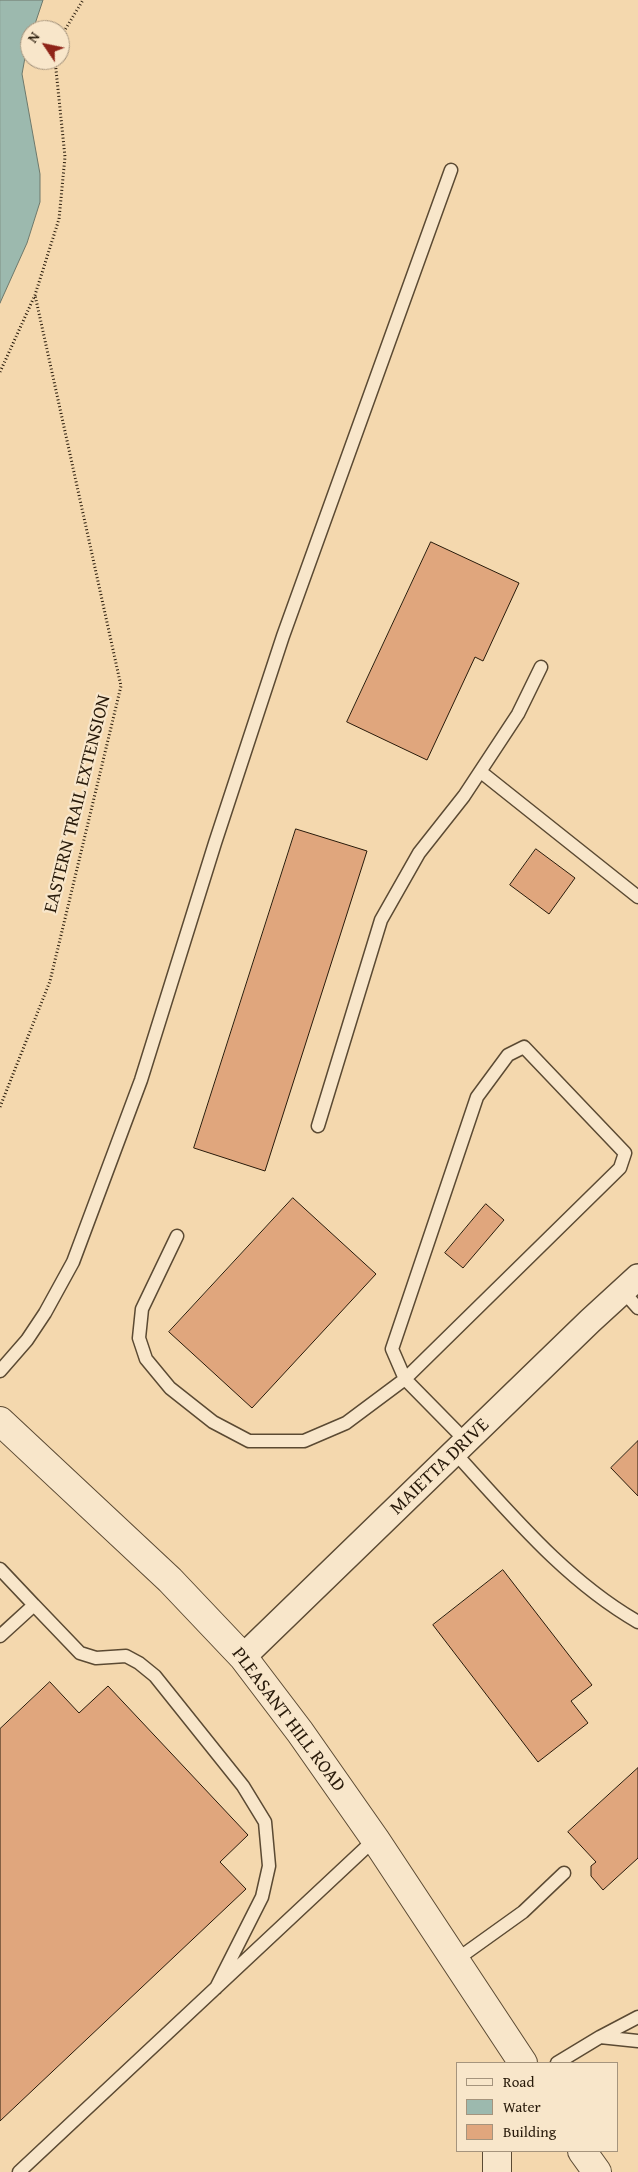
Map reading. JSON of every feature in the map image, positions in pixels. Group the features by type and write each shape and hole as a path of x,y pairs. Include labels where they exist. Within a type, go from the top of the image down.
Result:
{"street":[{"name":"MAIETTA DRIVE","path":"243,1657 461,1447 633,1292"},
{"name":"PLEASANT HILL ROAD","path":"0,1421 170,1580 243,1657 300,1732 376,1840 522,2062"},
{"path":"497,2152 497,2172"},
{"path":"583,2152 597,2172"}],"lane":[{"path":"0,1371 27,1340 46,1313 73,1262 138,1090 283,636 451,170"},
{"path":"318,1126 381,920 420,853 481,772 518,714 541,667"},
{"path":"481,772 638,897"},
{"path":"177,1236 142,1309 139,1338 146,1359 170,1388 214,1422 249,1441 304,1441 346,1423 405,1380 620,1168 625,1153 524,1047 508,1055 477,1097 392,1349 405,1380 532,1537 588,1588 638,1622"},
{"path":"0,1569 80,1653 96,1658 126,1656 154,1676 243,1786 265,1822 269,1866 262,1897 216,1988"},
{"path":"0,1636 34,1605"},
{"path":"19,2172 376,1840"},
{"path":"456,1960 523,1912 564,1873"},
{"path":"559,2062 638,2017"},
{"path":"600,2037 638,2041"}],"path":[{"path":"70,21 83,0"},
{"path":"0,372 35,295 59,219 65,157 56,70"},
{"name":"EASTERN TRAIL EXTENSION","path":"0,1108 50,981 121,686 35,295"}],"water":[{"path":"0,0 43,0 36,20 20,20 20,70 23,70 40,174 40,202 27,243 0,303"}],"building":[{"path":"431,542 519,583 483,661 475,657 427,760 347,722"},
{"path":"296,829 367,851 265,1171 194,1148"},
{"path":"536,849 575,878 549,914 510,885"},
{"path":"293,1198 376,1274 252,1408 169,1332"},
{"path":"486,1204 504,1220 463,1268 445,1253"},
{"path":"638,1441 638,1496 611,1468"},
{"path":"503,1570 592,1685 571,1701 588,1723 538,1762 433,1625"},
{"path":"50,1682 79,1713 108,1686 248,1835 220,1862 246,1889 0,2121 0,1729"},
{"path":"638,1768 638,1858 603,1890 591,1876 591,1866 596,1862 568,1832"}]}
